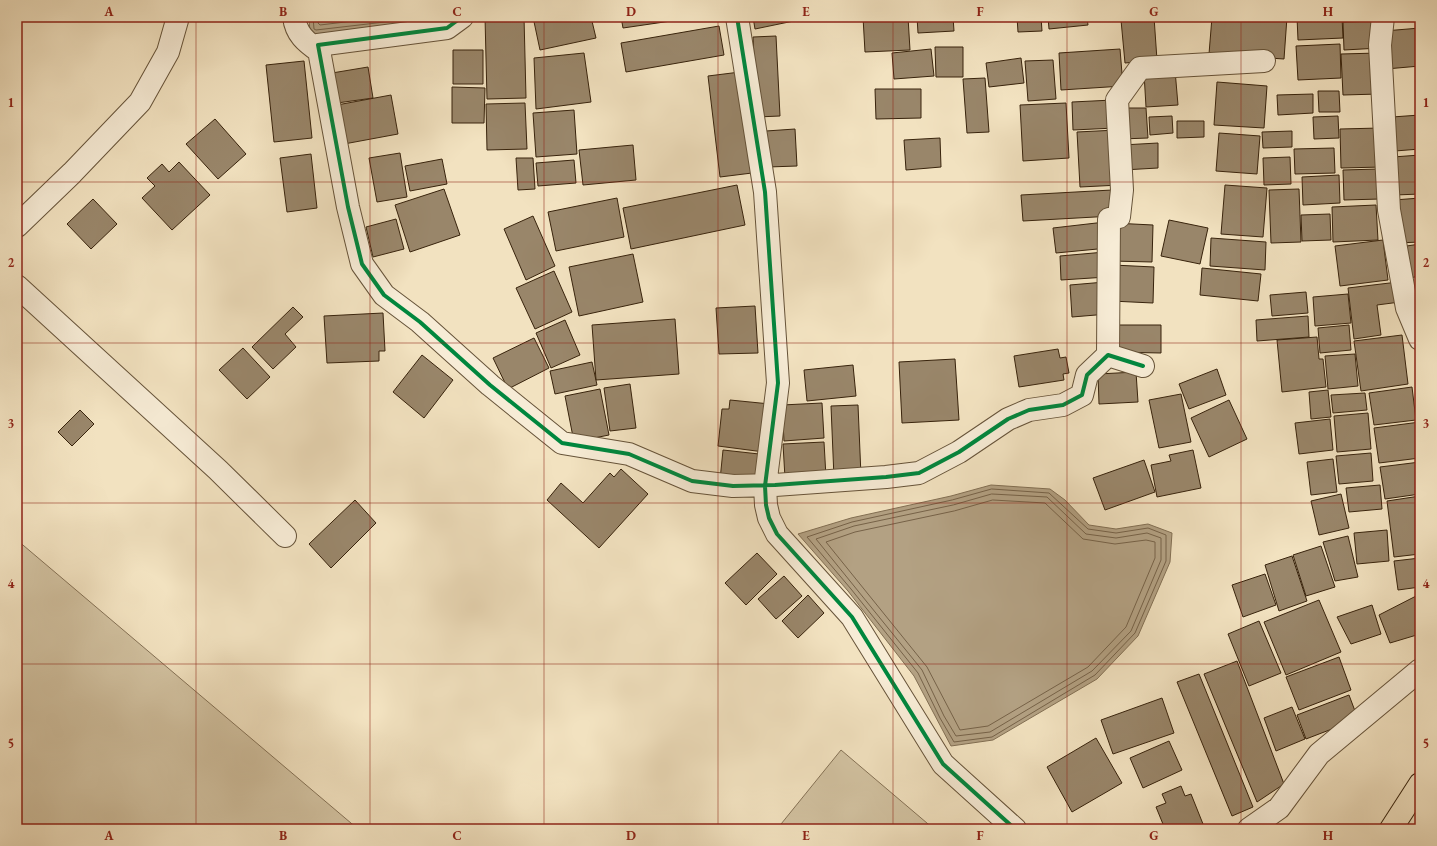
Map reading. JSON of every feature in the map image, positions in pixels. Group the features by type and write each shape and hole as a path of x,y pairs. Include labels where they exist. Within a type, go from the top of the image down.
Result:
{"main road":[{"path":"1391,829 1420,784"}],"street":[{"path":"17,226 72,173 140,102 168,52 178,17"},
{"path":"294,17 295,27 304,41 319,51"},
{"path":"462,17 447,28 318,45 348,207 362,264 383,300 420,322 490,385 562,443 629,454 692,481 733,486 765,486 886,477 919,473 958,452 1008,419 1028,410 1063,405 1082,395 1087,375 1108,355 1109,219 1119,217 1122,190 1117,100 1140,68 1264,61"},
{"path":"737,17 765,192 774,309 778,383 765,486 766,505 769,518 777,534 852,617 943,764 1014,829"},
{"path":"1383,17 1380,46 1389,210 1407,308 1420,339"},
{"path":"17,286 218,470 285,536"},
{"path":"1108,355 1143,366"},
{"path":"1249,829 1279,808 1319,754 1420,670"}],"shaded area":[{"path":"17,540 358,829 17,829"},
{"path":"841,750 934,829 777,829"}],"water":[{"path":"309,17 434,17 430,21 310,35"},
{"path":"991,485 1050,489 1065,500 1089,525 1116,529 1148,524 1172,533 1170,562 1138,636 1097,679 993,740 951,746 914,676 848,591 798,534 851,518 951,496"}],"building":[{"path":"485,17 524,17 526,98 487,99"},
{"path":"533,17 591,17 596,38 540,50"},
{"path":"621,17 670,17 671,21 623,28"},
{"path":"753,17 813,17 755,29"},
{"path":"863,17 908,17 910,50 865,52"},
{"path":"917,17 953,17 954,31 918,33"},
{"path":"1017,17 1041,17 1042,31 1018,32"},
{"path":"1048,17 1087,17 1088,25 1049,29"},
{"path":"1092,17 1120,17 1120,18 1093,20"},
{"path":"1154,17 1157,60 1125,63 1121,20"},
{"path":"1165,17 1194,17 1194,18 1165,19"},
{"path":"1212,17 1287,17 1284,59 1209,54"},
{"path":"1297,17 1342,17 1343,38 1298,40"},
{"path":"1379,21 1380,48 1344,50 1343,22"},
{"path":"719,26 724,55 626,72 621,43"},
{"path":"1420,28 1420,66 1386,69 1384,31"},
{"path":"776,36 780,116 757,117 753,37"},
{"path":"1340,44 1341,78 1298,80 1296,46"},
{"path":"935,47 963,47 963,77 936,77"},
{"path":"931,49 934,76 894,79 892,53"},
{"path":"1120,49 1123,86 1061,90 1059,53"},
{"path":"453,50 483,50 483,84 453,84"},
{"path":"584,53 591,102 536,109 534,58"},
{"path":"1378,53 1379,94 1343,95 1341,54"},
{"path":"1021,58 1024,83 989,87 986,63"},
{"path":"1053,60 1056,99 1028,101 1025,61"},
{"path":"304,61 312,138 274,142 266,65"},
{"path":"368,67 373,98 330,104 326,74"},
{"path":"1175,70 1178,105 1146,107 1144,73"},
{"path":"740,72 752,173 720,177 708,76"},
{"path":"985,78 989,132 967,133 963,79"},
{"path":"1217,82 1267,86 1264,128 1214,125"},
{"path":"452,87 485,88 484,123 452,123"},
{"path":"875,89 921,89 921,118 876,119"},
{"path":"1318,91 1339,91 1340,112 1319,112"},
{"path":"1313,94 1313,113 1278,115 1277,95"},
{"path":"391,95 398,134 344,144 337,105"},
{"path":"1113,100 1115,128 1073,130 1072,102"},
{"path":"525,103 527,149 487,150 486,104"},
{"path":"1066,103 1069,158 1023,161 1020,105"},
{"path":"1119,108 1146,108 1148,138 1121,139"},
{"path":"574,110 577,154 536,157 533,113"},
{"path":"1420,115 1420,149 1395,151 1392,117"},
{"path":"1172,116 1173,133 1150,135 1149,117"},
{"path":"1338,116 1339,138 1314,139 1313,117"},
{"path":"215,119 246,154 218,179 186,144"},
{"path":"1177,121 1204,121 1204,137 1177,138"},
{"path":"1380,128 1382,167 1341,168 1340,129"},
{"path":"795,129 797,166 768,167 766,131"},
{"path":"1117,130 1120,185 1080,187 1077,132"},
{"path":"1292,131 1292,147 1263,148 1262,132"},
{"path":"1219,133 1260,136 1257,174 1216,171"},
{"path":"940,138 941,167 906,170 904,140"},
{"path":"1158,143 1158,168 1123,170 1122,145"},
{"path":"633,145 636,180 583,185 579,150"},
{"path":"1334,148 1335,173 1295,174 1294,149"},
{"path":"400,153 407,197 377,202 369,158"},
{"path":"311,154 317,208 287,212 280,158"},
{"path":"1420,155 1420,194 1395,195 1393,157"},
{"path":"1290,157 1291,184 1264,185 1263,158"},
{"path":"516,158 533,158 535,189 518,190"},
{"path":"442,159 447,184 410,191 405,166"},
{"path":"574,160 576,183 538,186 536,163"},
{"path":"179,162 210,195 172,230 142,198 155,186 147,178 162,164 169,172"},
{"path":"1379,169 1380,199 1344,200 1343,170"},
{"path":"1339,175 1340,203 1303,205 1302,177"},
{"path":"737,185 745,225 631,249 623,208"},
{"path":"1225,185 1267,188 1263,237 1221,234"},
{"path":"444,189 460,235 410,252 395,205"},
{"path":"1299,189 1301,242 1271,243 1269,190"},
{"path":"1112,190 1113,216 1023,221 1021,195"},
{"path":"617,198 624,237 556,251 548,212"},
{"path":"1420,198 1420,242 1397,243 1394,200"},
{"path":"93,199 117,224 91,249 67,224"},
{"path":"1376,205 1378,240 1333,242 1332,207"},
{"path":"1330,214 1331,240 1302,241 1301,215"},
{"path":"533,216 555,266 526,280 504,229"},
{"path":"396,219 404,249 373,257 366,227"},
{"path":"1169,220 1208,228 1200,264 1161,256"},
{"path":"1105,222 1108,248 1056,253 1053,228"},
{"path":"1113,223 1153,225 1152,262 1112,261"},
{"path":"1211,238 1266,242 1265,270 1210,266"},
{"path":"1383,240 1388,280 1340,286 1335,246"},
{"path":"1420,244 1420,276 1404,279 1400,247"},
{"path":"1105,252 1107,277 1061,280 1060,256"},
{"path":"633,254 643,302 579,316 569,267"},
{"path":"1113,265 1154,267 1153,303 1111,301"},
{"path":"1202,268 1261,274 1258,301 1200,295"},
{"path":"554,271 572,312 535,329 516,288"},
{"path":"1105,282 1108,314 1072,317 1070,285"},
{"path":"1398,282 1400,302 1377,305 1381,335 1354,339 1348,288"},
{"path":"1306,292 1308,313 1272,316 1270,295"},
{"path":"1348,294 1351,323 1315,326 1313,297"},
{"path":"755,306 758,353 719,354 716,308"},
{"path":"293,307 303,317 285,334 296,347 273,369 252,347"},
{"path":"383,313 385,351 379,351 379,361 327,363 324,316"},
{"path":"1308,316 1309,337 1257,341 1256,320"},
{"path":"675,319 679,374 596,380 592,325"},
{"path":"565,320 580,355 551,368 536,333"},
{"path":"1112,325 1161,325 1161,353 1111,352"},
{"path":"1349,325 1351,350 1320,353 1318,328"},
{"path":"1402,335 1408,384 1361,391 1354,341"},
{"path":"1317,337 1319,359 1323,359 1326,387 1282,392 1277,340"},
{"path":"534,338 549,368 508,389 493,358"},
{"path":"243,348 270,377 247,399 219,370"},
{"path":"1058,349 1060,358 1066,357 1069,373 1063,374 1064,380 1019,387 1014,356"},
{"path":"1355,354 1358,386 1328,389 1325,356"},
{"path":"422,355 453,380 424,418 393,392"},
{"path":"955,359 959,420 902,423 899,362"},
{"path":"592,362 597,385 555,394 550,371"},
{"path":"853,365 856,396 807,401 804,370"},
{"path":"1217,369 1226,395 1189,409 1179,384"},
{"path":"1136,372 1138,402 1099,404 1098,374"},
{"path":"630,384 636,428 610,431 604,388"},
{"path":"1412,387 1416,420 1374,425 1369,393"},
{"path":"600,389 609,435 574,442 565,396"},
{"path":"1328,390 1331,417 1311,419 1309,392"},
{"path":"1365,393 1367,410 1333,413 1331,395"},
{"path":"1181,394 1191,442 1159,448 1149,400"},
{"path":"730,400 770,404 764,452 718,446 722,409 729,409"},
{"path":"1229,400 1247,439 1209,457 1191,418"},
{"path":"822,403 824,438 784,441 782,405"},
{"path":"858,405 861,476 834,478 831,406"},
{"path":"80,410 94,424 72,446 58,432"},
{"path":"1368,413 1371,449 1337,452 1334,416"},
{"path":"1330,419 1333,450 1299,454 1295,423"},
{"path":"1420,422 1420,458 1379,463 1374,428"},
{"path":"824,442 826,477 785,478 783,444"},
{"path":"723,450 759,454 756,485 720,480"},
{"path":"1193,450 1201,488 1157,497 1151,465 1171,461 1169,455"},
{"path":"1371,453 1373,481 1339,484 1336,456"},
{"path":"1333,459 1337,492 1311,495 1307,462"},
{"path":"1144,460 1155,492 1105,510 1093,478"},
{"path":"1420,462 1420,494 1385,499 1380,467"},
{"path":"621,469 648,494 599,548 547,500 561,483 583,503 610,473 614,477"},
{"path":"1380,485 1382,509 1349,512 1346,488"},
{"path":"1341,494 1349,528 1319,535 1311,501"},
{"path":"1420,496 1420,554 1394,557 1387,501"},
{"path":"355,500 376,523 331,568 309,544"},
{"path":"1387,530 1389,561 1357,564 1354,533"},
{"path":"1348,536 1358,577 1335,581 1323,542"},
{"path":"1321,546 1335,587 1306,596 1293,555"},
{"path":"757,553 777,574 746,605 725,583"},
{"path":"1292,556 1307,601 1279,611 1265,565"},
{"path":"1420,558 1420,587 1398,590 1394,561"},
{"path":"1265,574 1276,605 1243,617 1232,585"},
{"path":"784,576 802,596 776,619 758,599"},
{"path":"1420,594 1420,634 1390,643 1379,615"},
{"path":"808,595 824,613 798,638 782,621"},
{"path":"1319,600 1341,652 1286,675 1264,622"},
{"path":"1372,605 1381,634 1351,644 1337,617"},
{"path":"1259,621 1281,673 1249,686 1228,634"},
{"path":"1339,657 1351,690 1299,710 1286,677"},
{"path":"1237,661 1284,784 1257,802 1204,674"},
{"path":"1199,674 1253,807 1232,816 1177,682"},
{"path":"1349,695 1358,719 1306,739 1297,715"},
{"path":"1162,698 1174,733 1113,754 1101,720"},
{"path":"1292,707 1305,739 1276,751 1264,718"},
{"path":"1096,738 1122,783 1072,812 1047,767"},
{"path":"1169,741 1182,770 1143,788 1130,758"},
{"path":"1181,786 1185,796 1191,794 1205,829 1165,829 1156,807 1166,803 1162,794"}],"cycle path":[{"path":"462,17 447,28 318,45 348,207 362,264 384,295 420,322 490,385 562,443 629,454 692,481 733,486 775,485 886,477 919,473 959,452 1008,419 1029,410 1063,405 1082,395 1087,375 1108,355 1143,366"},
{"path":"737,17 765,192 778,383 765,486 766,505 769,518 777,534 852,617 943,764 1015,829"}]}
